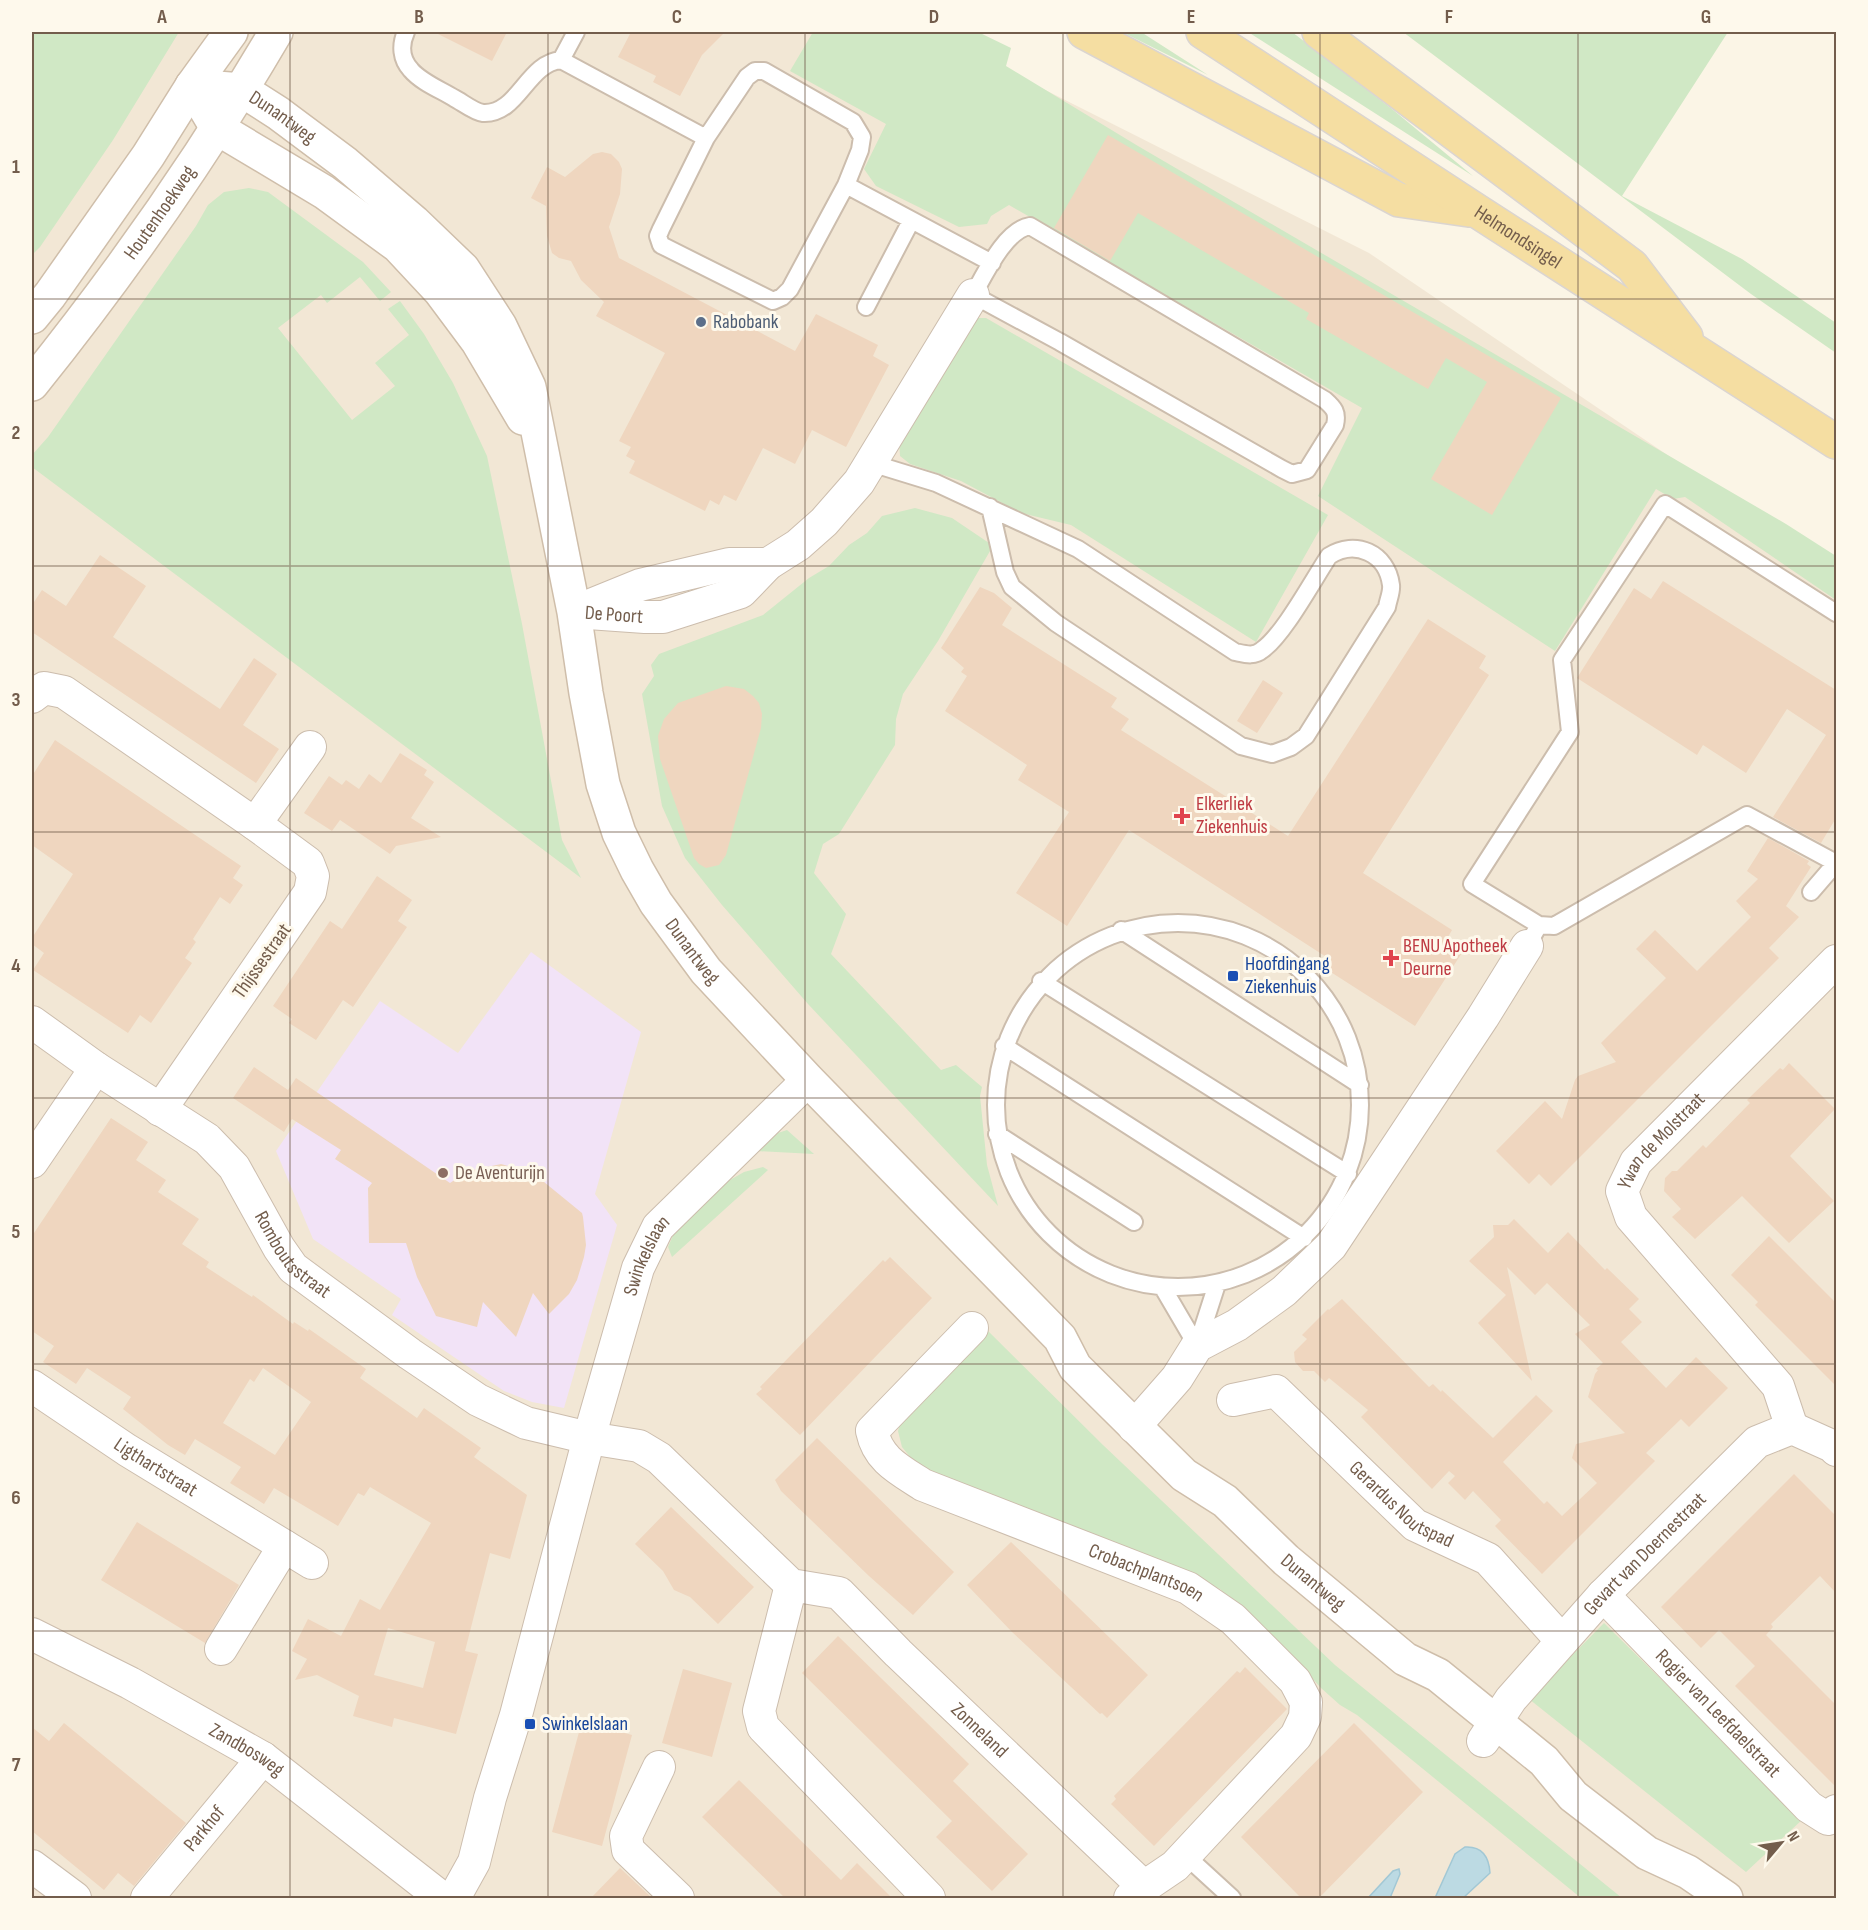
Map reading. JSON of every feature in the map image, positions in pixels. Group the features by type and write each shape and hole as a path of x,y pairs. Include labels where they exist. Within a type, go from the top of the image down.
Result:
{"main road":[{"path":"1084,32 1399,200 1477,211"},
{"name":"Helmondsingel","path":"1203,32 1836,442"},
{"path":"1319,32 1632,266 1699,355"}],"street":[{"name":"Houtenhoekweg","path":"32,317 148,156 192,86 231,32"},
{"name":"Houtenhoekweg","path":"32,384 131,256 242,90 276,32"},
{"name":"Dunantweg","path":"192,86 242,90 345,163 414,222 463,269 500,326 529,387 574,612 603,784 619,833 637,870 656,903 706,971 808,1080 1060,1338 1075,1367 1197,1460 1225,1501 1286,1560 1405,1659 1425,1694 1489,1731 1532,1779 1573,1796 1647,1853 1688,1872 1726,1899"},
{"name":"Dunantweg","path":"192,86 217,128 324,192 398,246 440,291 477,342 541,448"},
{"name":"De Poort","path":"574,612 640,585 729,564 768,564 798,545 824,522 859,482 973,295"},
{"name":"Thijssestraat","path":"32,697 44,688 64,692 308,863 313,876 310,891 160,1110"},
{"path":"255,824 309,747"},
{"path":"1142,1419 1177,1378 1197,1346 1237,1325 1284,1291 1331,1246 1483,1017 1533,936"},
{"name":"Ywan de Molstraat","path":"1792,1428 1778,1386 1630,1217 1623,1191 1636,1162 1836,961"},
{"name":"Romboutsstraat","path":"32,1022 96,1068 207,1139 234,1167 279,1248 293,1268 410,1354 478,1400 526,1423 589,1438"},
{"path":"32,1162 96,1068"},
{"name":"Swinkelslaan","path":"454,1899 474,1862 490,1798 516,1715 589,1438 638,1268 658,1227 808,1080"},
{"name":"Crobachplantsoen","path":"972,1328 872,1431 876,1447 895,1466 923,1485 1188,1588 1233,1619 1295,1681 1306,1702 1305,1717 1296,1736 1175,1866 1137,1893"},
{"name":"Ligthartstraat","path":"32,1386 127,1450 312,1563"},
{"name":"Gerardus Noutspad","path":"1233,1400 1276,1391 1415,1525 1488,1559 1562,1641"},
{"path":"1792,1428 1836,1450"},
{"name":"Gevart van Doernestraat","path":"1489,1731 1511,1699 1603,1595 1757,1442 1792,1428"},
{"path":"589,1438 639,1446 659,1458 791,1585 759,1711 763,1727 929,1899"},
{"path":"221,1649 284,1546"},
{"name":"Zonneland","path":"791,1585 838,1593 1137,1893"},
{"name":"Rogier van Leefdaelstraat","path":"1603,1595 1809,1807 1828,1819 1836,1811"},
{"name":"Zandbosweg","path":"32,1634 130,1683 262,1758 442,1899"},
{"name":"Parkhof","path":"147,1899 262,1758"},
{"path":"659,1767 626,1836 628,1850 678,1899"},
{"name":"Dunantweg","path":"1647,1853 1671,1885 1688,1899"},
{"path":"32,1866 70,1897"}],"lane":[{"path":"406,32 402,50 405,63 415,75 481,113 497,111 510,101 542,67 552,61 561,60 706,138"},
{"path":"561,60 576,32"},
{"path":"755,71 764,71 854,122 862,137 860,150 846,185 790,289 782,297 773,301 661,245 658,236 706,138 747,77 755,71"},
{"path":"846,185 992,262"},
{"path":"866,307 911,221"},
{"path":"1030,226 1325,400 1335,409 1337,417 1335,425 1307,470 1292,474 973,295 992,262 1017,231 1030,226"},
{"path":"871,463 936,483 990,507 1078,549 1235,652 1249,655 1261,651 1276,637 1329,556 1339,550 1352,547 1372,554 1387,568 1392,587 1387,608 1306,736 1291,747 1272,754 1241,746 1056,623 1012,587 1005,572 990,507"},
{"path":"1811,892 1836,863 1747,815 1533,936 1473,884 1570,732 1562,660 1665,504 1836,613"},
{"path":"1167,921 1214,924 1259,940 1300,968 1341,1021 1360,1085 1359,1130 1348,1173 1329,1208 1304,1238 1263,1267 1217,1284 1191,1288 1163,1288 1132,1282 1101,1271 1052,1238 1016,1191 997,1134 995,1090 1004,1046 1019,1012 1041,981 1078,950 1121,930 1167,921"},
{"path":"1121,930 1360,1085"},
{"path":"1041,981 1348,1173"},
{"path":"1004,1046 1304,1238"},
{"path":"997,1134 1134,1222"},
{"path":"1197,1346 1217,1284"},
{"path":"1163,1288 1197,1346"},
{"path":"1185,1855 1233,1899"}],"shaded area":[{"path":"32,32 930,32 1369,253 1836,569 1836,1898 32,1898"},
{"name":"De Aventurijn","path":"531,952 641,1032 595,1194 617,1225 564,1408 532,1402 504,1391 392,1315 401,1299 313,1239 276,1151 380,1001 458,1053"}],"green space":[{"path":"32,32 179,32 113,140 40,247 32,255"},
{"path":"813,32 978,32 1011,48 1006,66 1138,146 1786,524 1836,556 1836,600 1685,497 1673,499 1656,489 1555,651 1318,496 1362,408 1009,205 991,216 987,224 959,227 876,186 864,169 886,124 790,71"},
{"path":"1122,32 1141,32 1208,75"},
{"path":"1248,32 1292,32 1392,109 1473,176"},
{"path":"1403,32 1728,32 1622,196 1742,259 1836,323 1836,353 1751,294"},
{"path":"249,188 268,192 363,262 391,292 380,301 360,277 327,303 321,295 278,328 352,420 395,386 375,363 409,335 388,309 400,301 424,334 453,383 487,456 522,624 562,840 581,878 32,467 32,455 48,437 196,226 208,205 224,192"},
{"path":"976,318 986,318 1328,515 1256,642 1071,525 1021,513 961,481 910,464 900,456 899,441"},
{"path":"915,508 952,518 989,543 990,551 938,641 903,694 896,719 895,745 839,834 823,844 814,873 846,914 831,954 941,1070 956,1065 982,1087 980,1096 987,1165 998,1206 808,1004 722,905 685,858 662,806 642,694 654,676 651,665 659,654 763,615 809,578 829,566 849,545 867,533 882,516"},
{"path":"787,1130 814,1154 755,1151 778,1133"},
{"path":"763,1167 768,1170 672,1257 668,1247 677,1226 723,1184 744,1172"},
{"path":"984,1327 1103,1445 1335,1665 1622,1898 1581,1898 1357,1715 1340,1705 1321,1688 1285,1648 1220,1589 920,1469 902,1447 898,1431 903,1413"},
{"path":"1604,1623 1803,1819 1746,1872 1529,1699"}],"water":[{"path":"1465,1847 1476,1848 1486,1857 1490,1873 1463,1898 1435,1898 1455,1854"},
{"path":"1399,1869 1400,1874 1390,1898 1368,1898 1393,1871"}],"building":[{"path":"434,32 507,32 492,61"},
{"path":"631,32 725,32 702,55 680,96 653,82 656,76 618,57"},
{"path":"1108,135 1561,398 1492,515 1431,479 1487,382 1446,358 1428,389 1306,319 1309,313 1138,213 1110,261 1054,228"},
{"path":"602,152 611,154 622,169 620,194 609,227 619,258 795,351 816,314 878,345 873,356 889,365 846,447 812,430 795,464 763,448 736,501 724,495 719,505 710,500 705,511 629,473 635,461 626,456 631,447 619,441 665,353 596,316 604,302 581,280 571,261 559,258 552,253 547,236 546,206 531,198 547,167 565,177 593,154"},
{"path":"100,555 146,586 113,637 220,709 254,658 277,674 243,725 279,749 256,783 32,632 32,605 42,590 66,606"},
{"path":"1663,581 1836,690 1836,818 1821,843 1773,817 1826,735 1787,709 1746,773 1703,745 1697,755 1577,678 1634,588 1651,599"},
{"path":"980,587 994,593 1012,608 1002,625 1117,698 1111,707 1129,719 1121,730 1288,836 1428,619 1486,656 1479,668 1489,675 1363,873 1452,930 1448,937 1465,948 1415,1026 1326,969 1331,960 1129,830 1067,926 1016,893 1069,812 1018,780 1027,765 945,711 967,676 961,672 964,668 941,648"},
{"path":"1263,680 1283,693 1257,733 1237,721"},
{"path":"726,686 744,689 759,703 762,714 761,728 726,855 719,865 706,868 694,858 660,759 658,736 664,719 678,703"},
{"path":"55,740 241,866 233,878 243,885 230,904 220,897 193,939 196,942 185,958 192,963 151,1023 140,1015 128,1033 33,970 44,953 32,944 32,938 73,874 32,845 32,776"},
{"path":"400,753 427,770 424,775 434,782 411,818 441,837 396,846 390,854 340,820 332,831 304,813 329,776 342,785 346,780 359,789 369,774 381,783"},
{"path":"1768,838 1809,861 1807,864 1811,867 1786,906 1799,917 1769,948 1779,958 1551,1186 1539,1174 1529,1184 1496,1151 1545,1101 1562,1119 1578,1076 1616,1062 1601,1043 1666,978 1636,949 1655,930 1697,971 1751,917 1736,901 1758,879 1747,871"},
{"path":"377,876 412,900 398,921 407,927 353,1007 343,1000 316,1040 289,1023 292,1019 273,1006 330,921 342,929"},
{"path":"1789,1063 1835,1109 1790,1156 1834,1201 1789,1243 1742,1196 1695,1239 1672,1217 1681,1209 1664,1191 1665,1178 1672,1171 1677,1171 1703,1145 1706,1148 1750,1103 1747,1100 1780,1068 1783,1070"},
{"path":"254,1067 288,1090 296,1078 450,1183 468,1171 501,1164 533,1173 582,1213 586,1245 577,1280 569,1294 549,1314 533,1293 516,1337 483,1302 477,1327 436,1316 417,1277 406,1243 369,1243 368,1188 372,1183 335,1159 341,1150 292,1119 284,1132 233,1098"},
{"path":"111,1118 148,1142 136,1160 166,1180 158,1192 199,1219 182,1244 209,1262 206,1267 252,1297 253,1295 293,1324 294,1322 308,1331 309,1329 366,1369 360,1378 417,1418 424,1408 481,1448 474,1457 527,1495 510,1559 490,1553 465,1651 478,1654 456,1734 394,1718 392,1727 353,1716 359,1696 317,1675 295,1680 307,1659 292,1651 308,1619 341,1636 360,1599 380,1610 431,1523 370,1487 364,1496 358,1493 338,1526 274,1488 264,1504 230,1483 241,1467 195,1439 185,1455 168,1445 123,1409 131,1397 87,1368 76,1384 43,1362 54,1346 32,1331 32,1236","holes":["263,1368 311,1402 275,1455 223,1423 250,1379 254,1382","388,1628 435,1642 423,1688 374,1675"]},
{"path":"1514,1219 1548,1253 1568,1232 1605,1270 1607,1268 1639,1299 1629,1309 1642,1322 1621,1342 1666,1388 1696,1357 1728,1388 1689,1427 1681,1419 1646,1453 1655,1461 1542,1574 1495,1526 1501,1520 1473,1491 1465,1500 1448,1483 1455,1476 1449,1471 1432,1489 1361,1417 1368,1410 1329,1378 1325,1382 1314,1371 1303,1371 1295,1362 1294,1352 1307,1339 1302,1335 1328,1309 1342,1299 1429,1387 1433,1384 1441,1392 1442,1390 1493,1438 1536,1395 1553,1411 1503,1462 1544,1504 1547,1501 1562,1516 1597,1483 1572,1458 1576,1444 1625,1433 1588,1397 1598,1370 1596,1369 1603,1363 1575,1334 1590,1325 1547,1283 1535,1295 1507,1267 1532,1381 1478,1323 1506,1295 1469,1261 1494,1237 1493,1225 1508,1225"},
{"path":"1769,1236 1836,1303 1836,1386 1755,1305 1758,1302 1731,1275"},
{"path":"890,1257 932,1298 800,1435 756,1394 762,1389 760,1387 883,1260 885,1262"},
{"path":"817,1438 954,1572 913,1615 781,1491 775,1480"},
{"path":"1794,1474 1836,1516 1836,1593 1820,1576 1771,1624 1773,1627 1766,1635 1836,1705 1836,1787 1735,1686 1755,1666 1719,1630 1701,1648 1661,1607"},
{"path":"671,1507 754,1587 718,1624 690,1597 674,1590 663,1571 635,1544"},
{"path":"137,1522 239,1585 205,1643 101,1580"},
{"path":"1011,1542 1148,1675 1107,1718 1012,1632 967,1585"},
{"path":"838,1636 969,1764 953,1781 1028,1854 992,1891 936,1837 952,1821 802,1673"},
{"path":"1245,1667 1287,1709 1154,1846 1111,1804 1116,1799 1114,1796 1237,1671 1240,1673"},
{"path":"683,1669 732,1683 712,1757 662,1743"},
{"path":"582,1721 632,1735 602,1846 552,1832"},
{"path":"64,1723 186,1823 134,1886 118,1873 104,1890 32,1831 32,1727 49,1741"},
{"path":"1354,1723 1423,1792 1318,1899 1302,1899 1241,1837"},
{"path":"739,1780 841,1880 857,1863 893,1899 786,1899 702,1817"},
{"path":"620,1868 653,1899 590,1899"}],"place":[{"name":"Rabobank","path":"701,322"},
{"name":"Elkerliek Ziekenhuis","path":"1182,816"},
{"name":"BENU Apotheek Deurne","path":"1391,958"},
{"name":"Hoofdingang Ziekenhuis","path":"1233,976"},
{"name":"De Aventurijn","path":"443,1173"},
{"name":"Swinkelslaan","path":"530,1724"}]}
